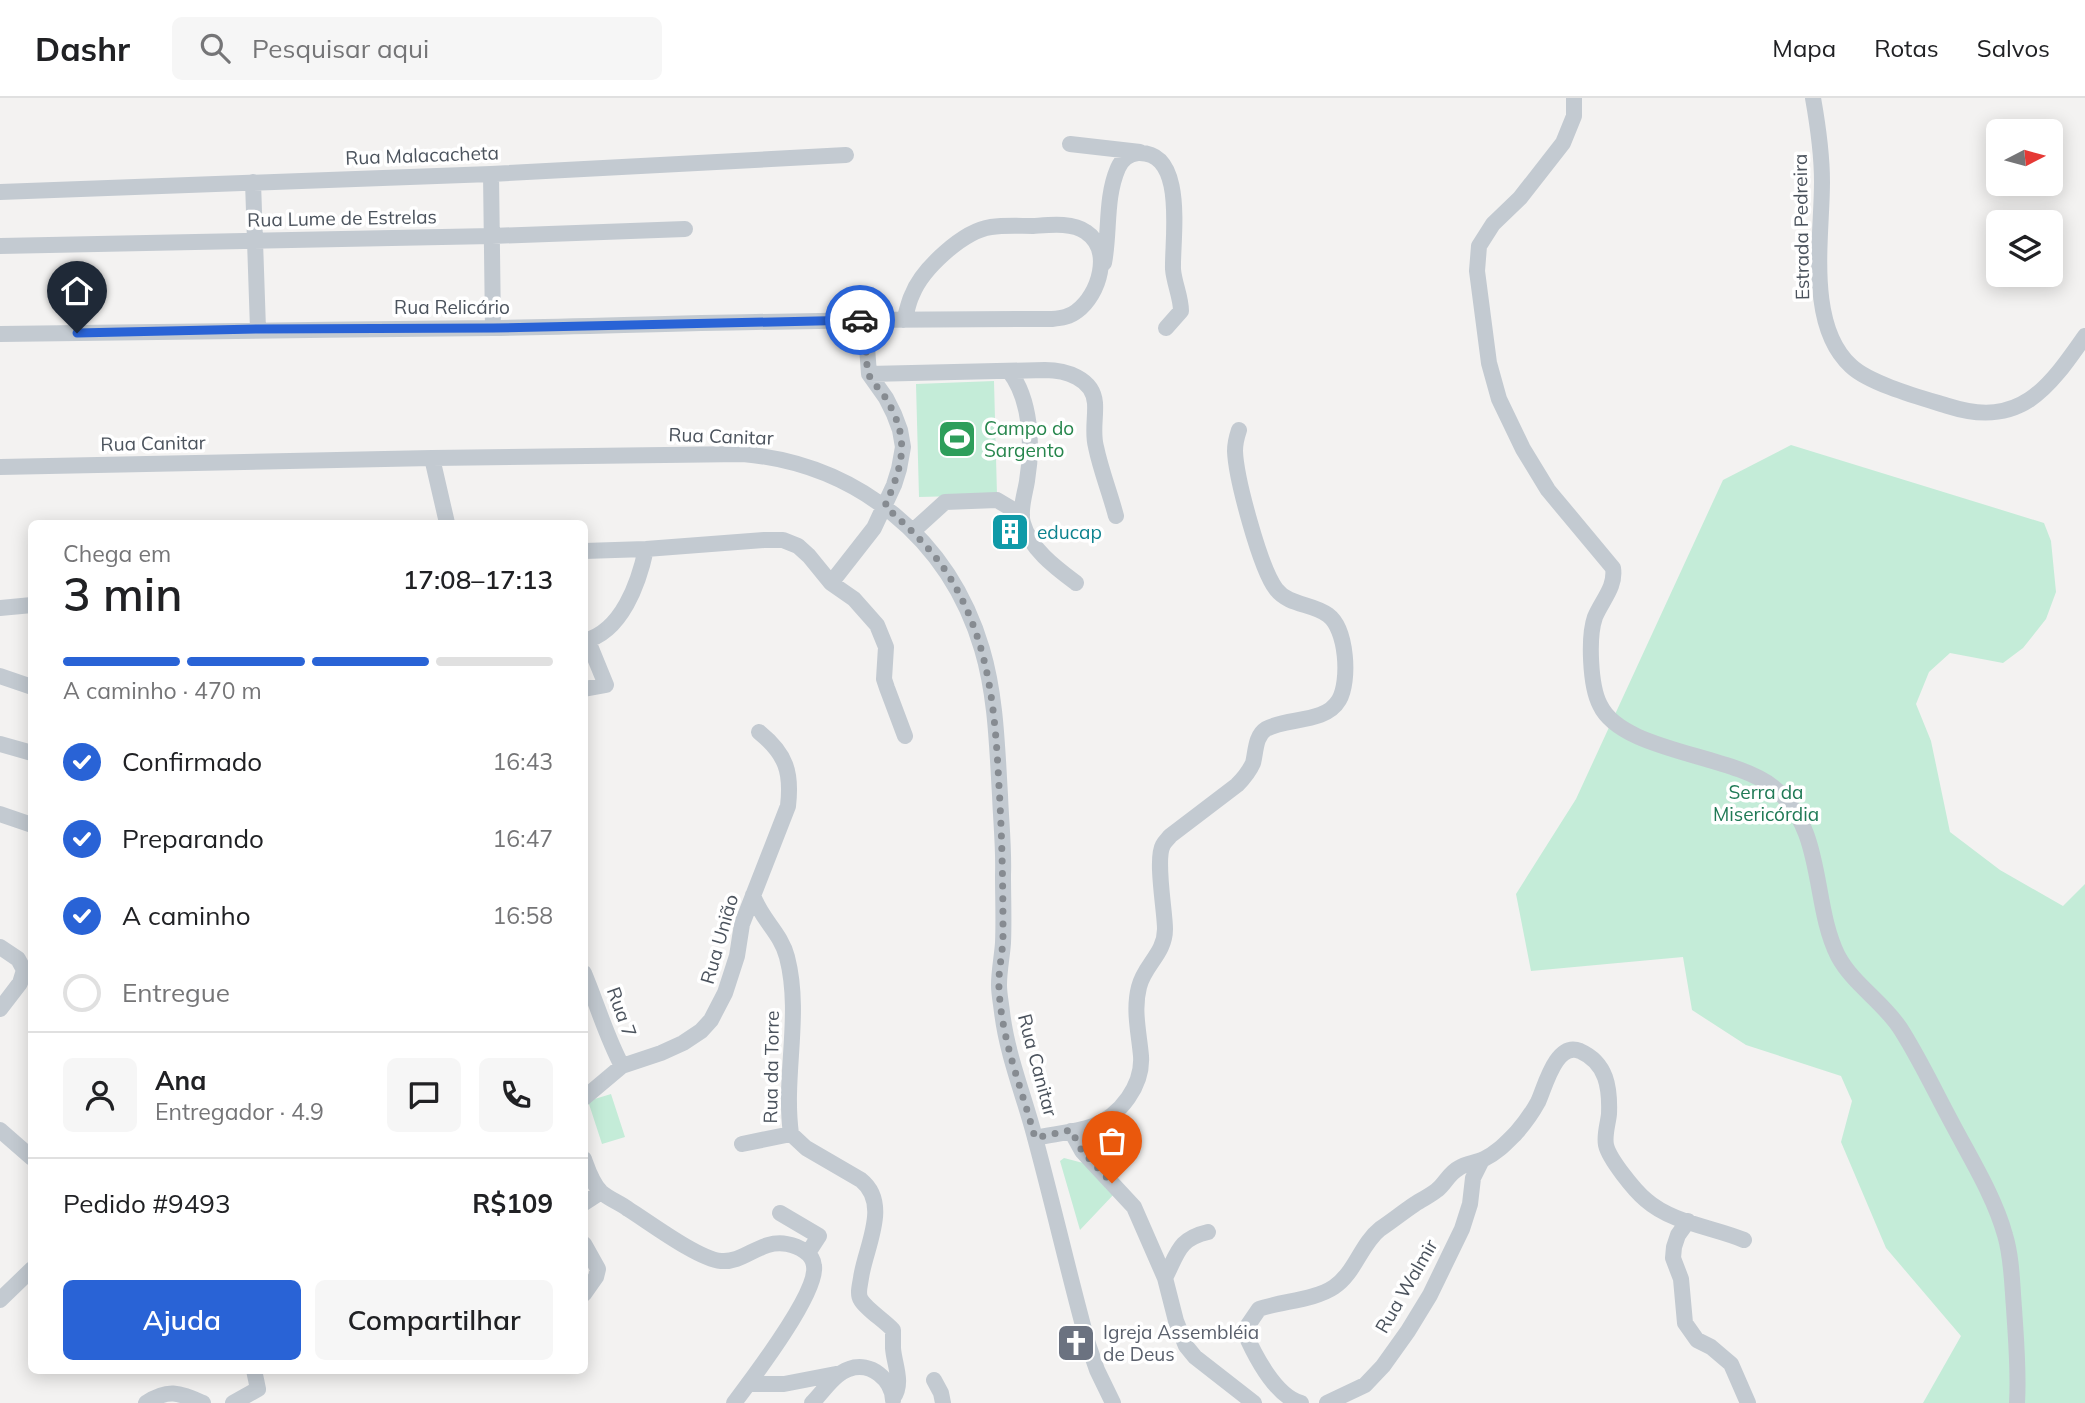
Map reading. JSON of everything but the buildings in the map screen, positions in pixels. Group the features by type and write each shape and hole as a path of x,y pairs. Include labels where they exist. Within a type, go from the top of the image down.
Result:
{"street":[{"path":"1574,98 1574,116 1563,143 1520,198 1493,224 1479,246 1477,271 1489,363 1499,399 1523,449 1548,490 1613,568 1613,581 1592,630 1598,702 1606,715 1630,733 1676,751 1756,775 1774,788 1793,809 1811,848 1825,922 1840,959 1854,979 1889,1012 1920,1062 1983,1184 2005,1234 2012,1272 2017,1403"},
{"name":"Estrada Pedreira","path":"1813,98 1820,142 1822,182 1819,258 1821,292 1826,322 1836,349 1852,368 1878,382 1934,402 1969,413 1989,414 2029,401 2048,384 2085,336"},
{"path":"1070,144 1142,153 1157,160 1168,173 1175,205 1172,238 1174,272 1181,311 1166,328"},
{"name":"Rua Relicário","path":"0,334 1065,317 1078,311 1100,276 1106,250 1114,178 1123,159 1142,153"},
{"name":"Rua Malacacheta","path":"0,192 491,173 846,155"},
{"path":"491,173 493,328"},
{"path":"253,182 258,329"},
{"path":"904,320 912,294 931,267 969,235 991,227 1049,225 1087,232 1097,248 1100,276"},
{"name":"Rua Lume de Estrelas","path":"0,246 492,236 685,229"},
{"path":"831,583 874,528 899,469 903,447 894,414 869,374 866,320"},
{"path":"869,374 1045,370 1065,372 1082,380 1092,391 1095,404 1095,447 1116,516"},
{"path":"1009,371 1017,381 1022,397 1030,445 1023,523 1033,545 1076,583"},
{"path":"1035,1138 1092,1126 1110,1115 1137,1085 1140,1078 1141,1053 1137,1016 1139,987 1160,952 1165,933 1160,867 1163,845 1178,829 1246,776 1262,731 1277,724 1321,714 1334,707 1343,690 1345,663 1340,632 1335,621 1315,608 1285,597 1278,591 1264,567 1240,483 1235,451 1239,430"},
{"name":"Rua Canitar","path":"0,467 711,454 770,457 821,472 871,496 885,506 913,531 948,575 968,610 982,649 992,693 998,756 1004,872 1003,945 999,987 1005,1038 1035,1138 1088,1344 1113,1403"},
{"path":"432,458 446,520"},
{"path":"913,531 945,502 997,500 1022,515"},
{"path":"588,551 783,540 798,546 831,583 842,589 865,610 881,631 886,646 884,679 905,736"},
{"path":"588,640 607,628 632,596 646,549"},
{"path":"0,608 28,605"},
{"path":"588,645 606,685 588,688"},
{"path":"0,676 28,686"},
{"name":"Rua União","path":"588,1095 622,1066 662,1053 701,1031 711,1020 726,993 737,956 742,924 785,816 789,795 786,765 775,747 759,732"},
{"path":"0,744 28,752"},
{"path":"0,814 28,824"},
{"name":"Rua da Torre","path":"753,895 758,908 782,942 790,972 793,1012 790,1134 806,1148 868,1186 874,1198 875,1218 861,1274 859,1295 864,1304 893,1330 898,1383 892,1401"},
{"path":"0,947 18,959 24,975 0,1009"},
{"name":"Rua 7","path":"588,982 603,1017 606,1033 622,1066"},
{"path":"1301,1403 1286,1396 1277,1386 1250,1345 1244,1331 1259,1309 1302,1297 1316,1296 1335,1286 1347,1275 1378,1231 1439,1189 1459,1167 1482,1160 1504,1145 1520,1129 1537,1104 1558,1059 1568,1051 1577,1050 1599,1064 1607,1083 1609,1114 1606,1145 1612,1159 1647,1201 1663,1211 1744,1240"},
{"path":"0,1130 28,1154"},
{"path":"1071,1130 1082,1151 1134,1206 1165,1278 1175,1321 1186,1346 1195,1357 1254,1403"},
{"path":"743,1144 790,1134"},
{"name":"Rua Walmir","path":"1327,1403 1365,1385 1383,1366 1408,1331 1430,1295 1462,1229 1470,1204 1473,1178 1482,1160"},
{"path":"588,1169 601,1192 684,1245 713,1259 735,1259 772,1243 794,1246 812,1258 815,1268 811,1284 767,1357 734,1403"},
{"path":"588,1200 601,1192"},
{"path":"780,1213 819,1236 808,1253"},
{"path":"1688,1221 1678,1235 1673,1258 1681,1279 1685,1323 1696,1340 1711,1347 1731,1364 1748,1403"},
{"path":"1165,1278 1181,1244 1190,1237 1208,1231"},
{"path":"588,1251 598,1269 588,1288"},
{"path":"0,1300 28,1273"},
{"path":"719,1403 767,1357"},
{"path":"748,1384 784,1384 856,1368 877,1372 889,1383 892,1401"},
{"path":"812,1403 843,1372"},
{"path":"233,1403 258,1389 255,1374"},
{"path":"934,1380 942,1393 943,1403"},
{"path":"146,1403 172,1392 203,1403"}],"green space":[{"name":"Campo do Sargento","path":"994,381 997,495 919,497 916,384"},
{"name":"Serra da Misericórdia","path":"1791,445 2044,523 2051,541 2056,592 2046,619 2023,648 2003,663 1950,653 1929,672 1916,704 1931,741 1950,832 2000,870 2063,906 2085,884 2085,1403 1923,1403 1961,1336 1886,1248 1841,1142 1852,1101 1841,1076 1746,1045 1692,1010 1683,957 1531,971 1516,894 1576,799 1723,480"},
{"path":"611,1094 625,1137 602,1144 588,1101"},
{"path":"1064,1158 1087,1164 1115,1193 1080,1230 1060,1161"}],"way so far":[{"path":"860,320 866,320 869,374 894,414 903,447 899,469 885,506 913,531 948,575 968,610 982,649 992,693 1004,872 1003,945 999,987 1005,1038 1035,1138 1071,1130 1082,1151 1112,1183"}],"place":[{"name":"Campo do Sargento","path":"957,439"},
{"name":"educap","path":"1010,532"},
{"name":"Igreja Assembléia de Deus","path":"1076,1343"}],"route":[{"path":"77,333 860,320"}]}
